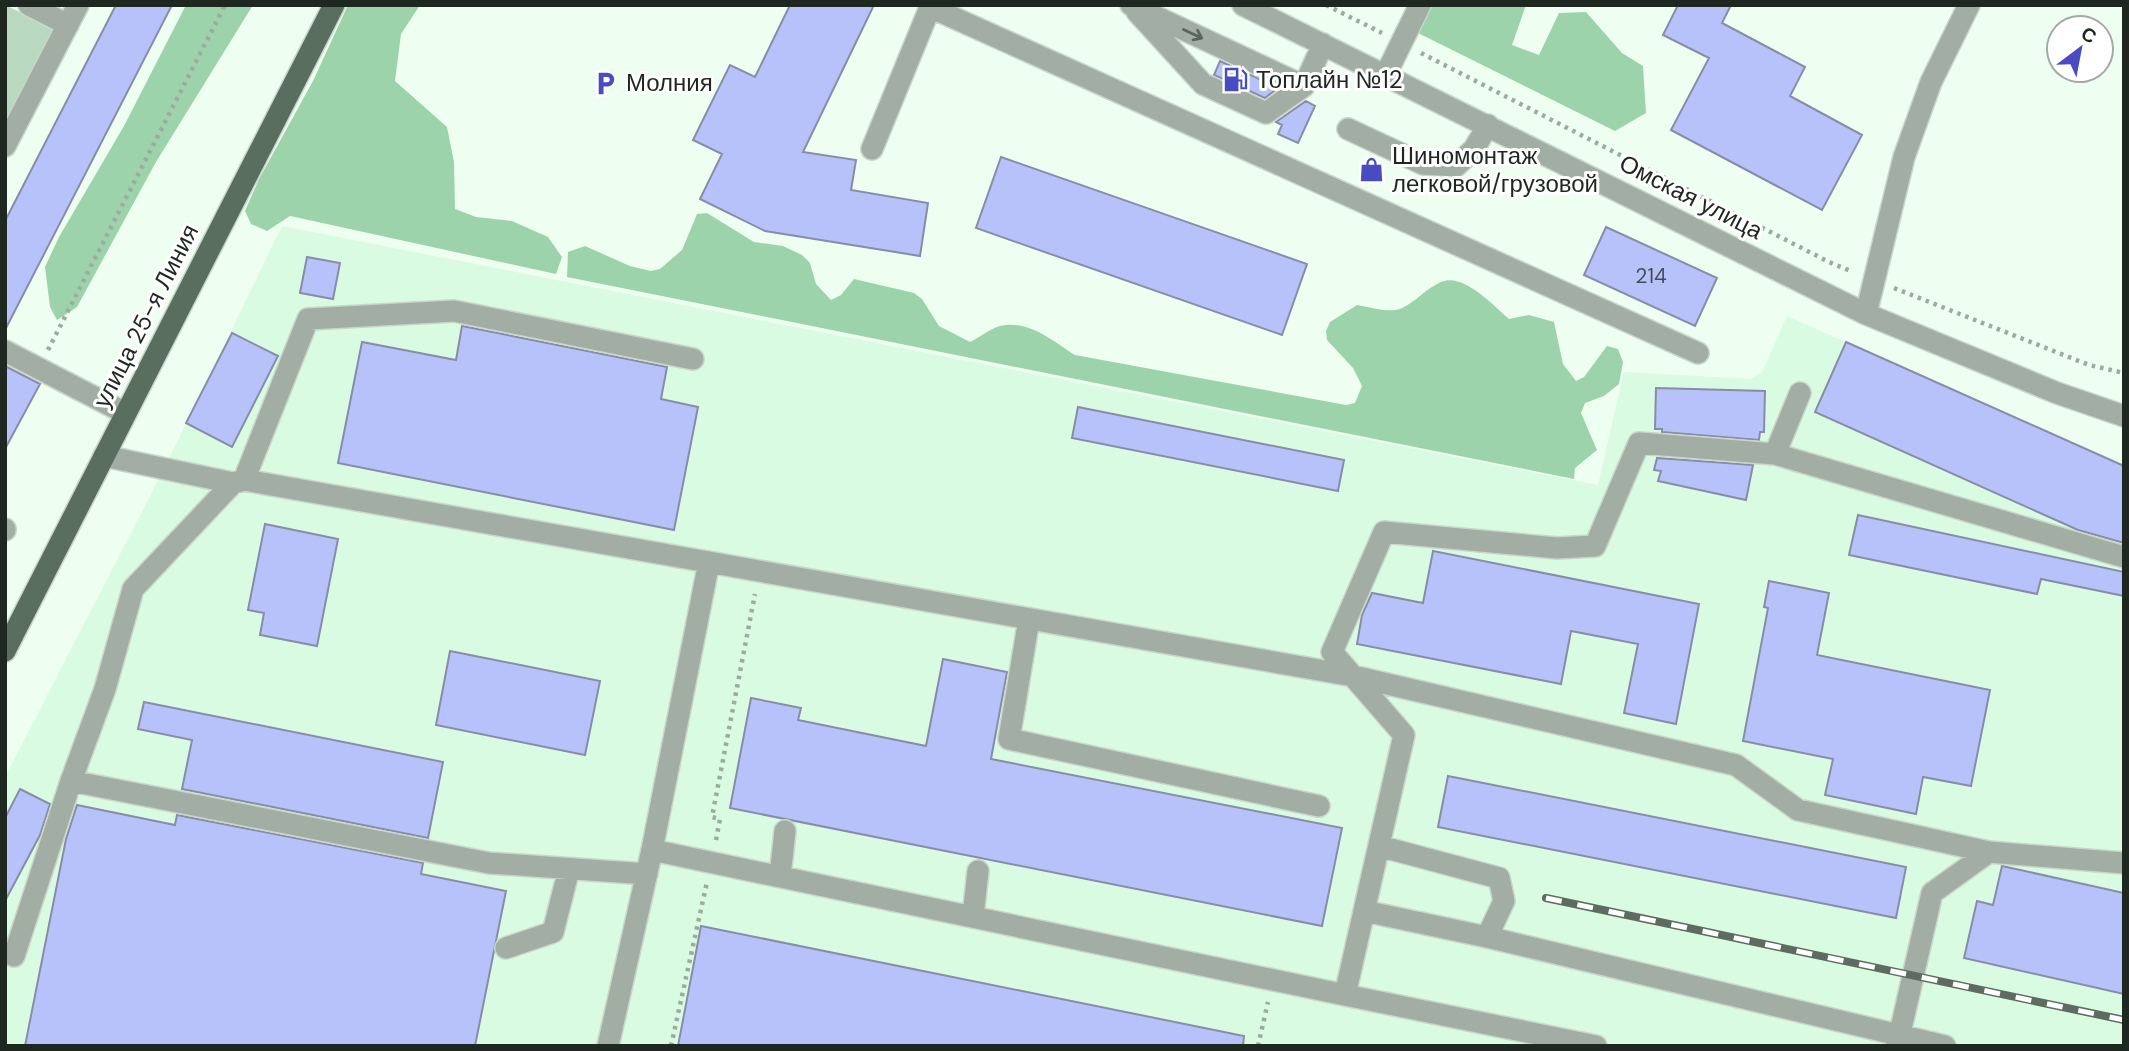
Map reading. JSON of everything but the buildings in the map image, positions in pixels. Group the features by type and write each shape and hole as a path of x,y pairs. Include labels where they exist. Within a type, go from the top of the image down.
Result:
{"main road":[{"name":"улица 25-я Линия","path":"5,651 334,5"}],"street":[{"path":"29,5 68,24"},
{"path":"5,146 78,5"},
{"path":"1131,5 1304,86"},
{"path":"1131,5 1203,84 1266,113 1304,86 1323,44"},
{"name":"Омская улица","path":"1243,5 1866,314 2057,393 2124,415"},
{"path":"1386,74 1420,5"},
{"path":"1866,314 1904,157 1931,82 1969,5"},
{"path":"872,149 931,6 1698,353"},
{"path":"1348,130 1423,164 1456,166 1474,149 1488,125"},
{"path":"14,956 71,781 105,689 134,589 238,482 308,319 454,311 693,359"},
{"path":"5,351 125,413"},
{"path":"1775,454 1800,393"},
{"path":"1345,995 1404,735 1332,652 1384,532 1557,548 1595,545 1639,443 1775,454 2124,557"},
{"path":"104,456 238,482 1353,676 1736,765 1798,810 1989,852 2124,863"},
{"path":"608,1046 647,874 709,562"},
{"path":"1029,619 1009,739 1319,806"},
{"path":"71,781 489,863 647,874"},
{"path":"780,876 785,831"},
{"path":"1379,845 1499,878 1504,901 1487,937"},
{"path":"652,850 1595,1046"},
{"path":"1898,1041 1932,893 1989,852"},
{"path":"506,948 553,932 569,869"},
{"path":"973,916 978,871"},
{"path":"1364,911 1487,937 1898,1041 1945,1046"}],"path":[{"path":"38,369 225,5"},
{"path":"1326,5 1829,262 2090,365 2124,373"},
{"path":"671,1046 720,819 712,817 759,571"},
{"path":"1258,1046 1273,979"}],"shaded area":[{"path":"5,5 59,31 5,134"},
{"path":"186,5 253,5 156,162 77,307 57,320 50,307 45,267 59,237 124,126"},
{"path":"348,5 420,5 401,34 395,81 447,127 454,162 455,209 476,217 512,221 548,237 562,257 556,274 290,216 267,231 251,224 245,211 259,179 313,81"},
{"path":"1429,5 1526,5 1512,45 1539,55 1559,13 1586,12 1622,53 1643,66 1646,113 1615,131 1416,32"},
{"path":"707,213 754,242 783,246 802,255 810,263 816,284 831,300 841,295 854,279 914,293 922,299 939,326 970,342 1000,326 1020,326 1040,333 1075,355 1346,405 1355,403 1362,386 1353,368 1327,340 1326,331 1330,322 1357,305 1384,310 1400,309 1441,282 1450,280 1478,292 1509,319 1529,315 1554,322 1563,364 1576,381 1584,377 1607,346 1618,349 1623,362 1619,384 1604,396 1585,403 1581,413 1597,450 1575,468 1574,479 567,277 568,252 585,246 630,266 651,271 660,269 682,250 697,214"},
{"path":"282,226 1598,485 1624,372 1751,379 1762,372 1787,316 2124,466 2124,1046 5,1046 5,777 164,469"}],"railway":[{"path":"1546,898 2124,1020"}],"place":[{"name":"Топлайн №12","path":"1236,80"},
{"name":"Молния","path":"606,83"},
{"name":"Шиномонтаж легковой/грузовой","path":"1372,170"}]}
